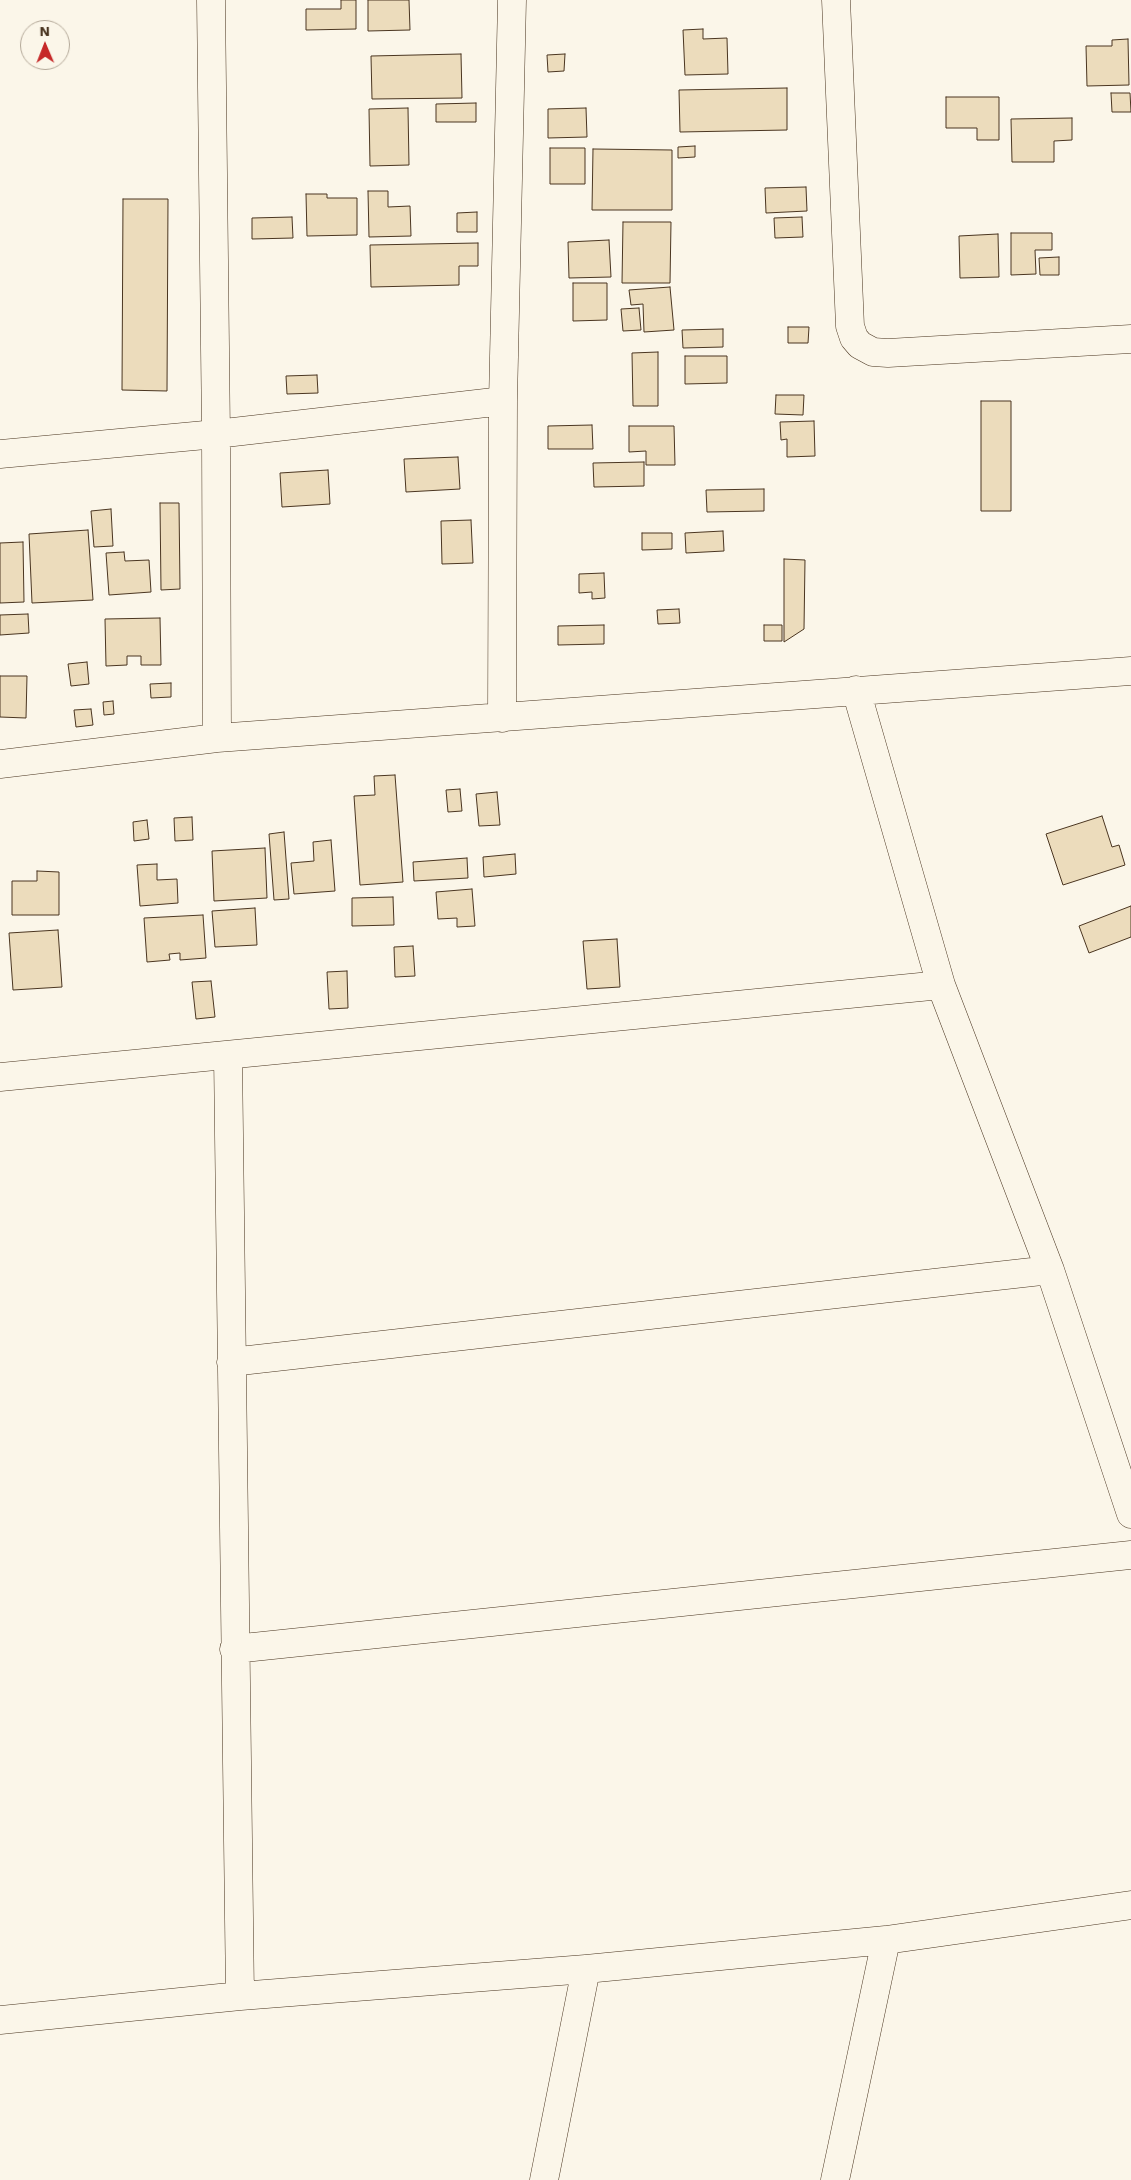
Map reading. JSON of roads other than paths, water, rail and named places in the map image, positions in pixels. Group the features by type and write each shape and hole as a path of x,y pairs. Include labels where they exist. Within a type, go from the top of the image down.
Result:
{"street":[{"path":"211,0 217,738"},
{"path":"502,718 503,401 512,0"},
{"path":"836,0 850,326 854,338 860,345 873,352 888,353 1131,339"},
{"path":"0,454 216,434 503,401"},
{"path":"0,764 217,738 1131,671"},
{"path":"856,690 941,985 1050,1270 1131,1514"},
{"path":"0,1077 941,985"},
{"path":"228,1056 234,1649 240,1996"},
{"path":"231,1362 1050,1270"},
{"path":"234,1649 1131,1555"},
{"path":"0,2020 240,1996 586,1969 886,1940 1131,1905"},
{"path":"835,2180 886,1940"},
{"path":"544,2180 586,1969"}]}
